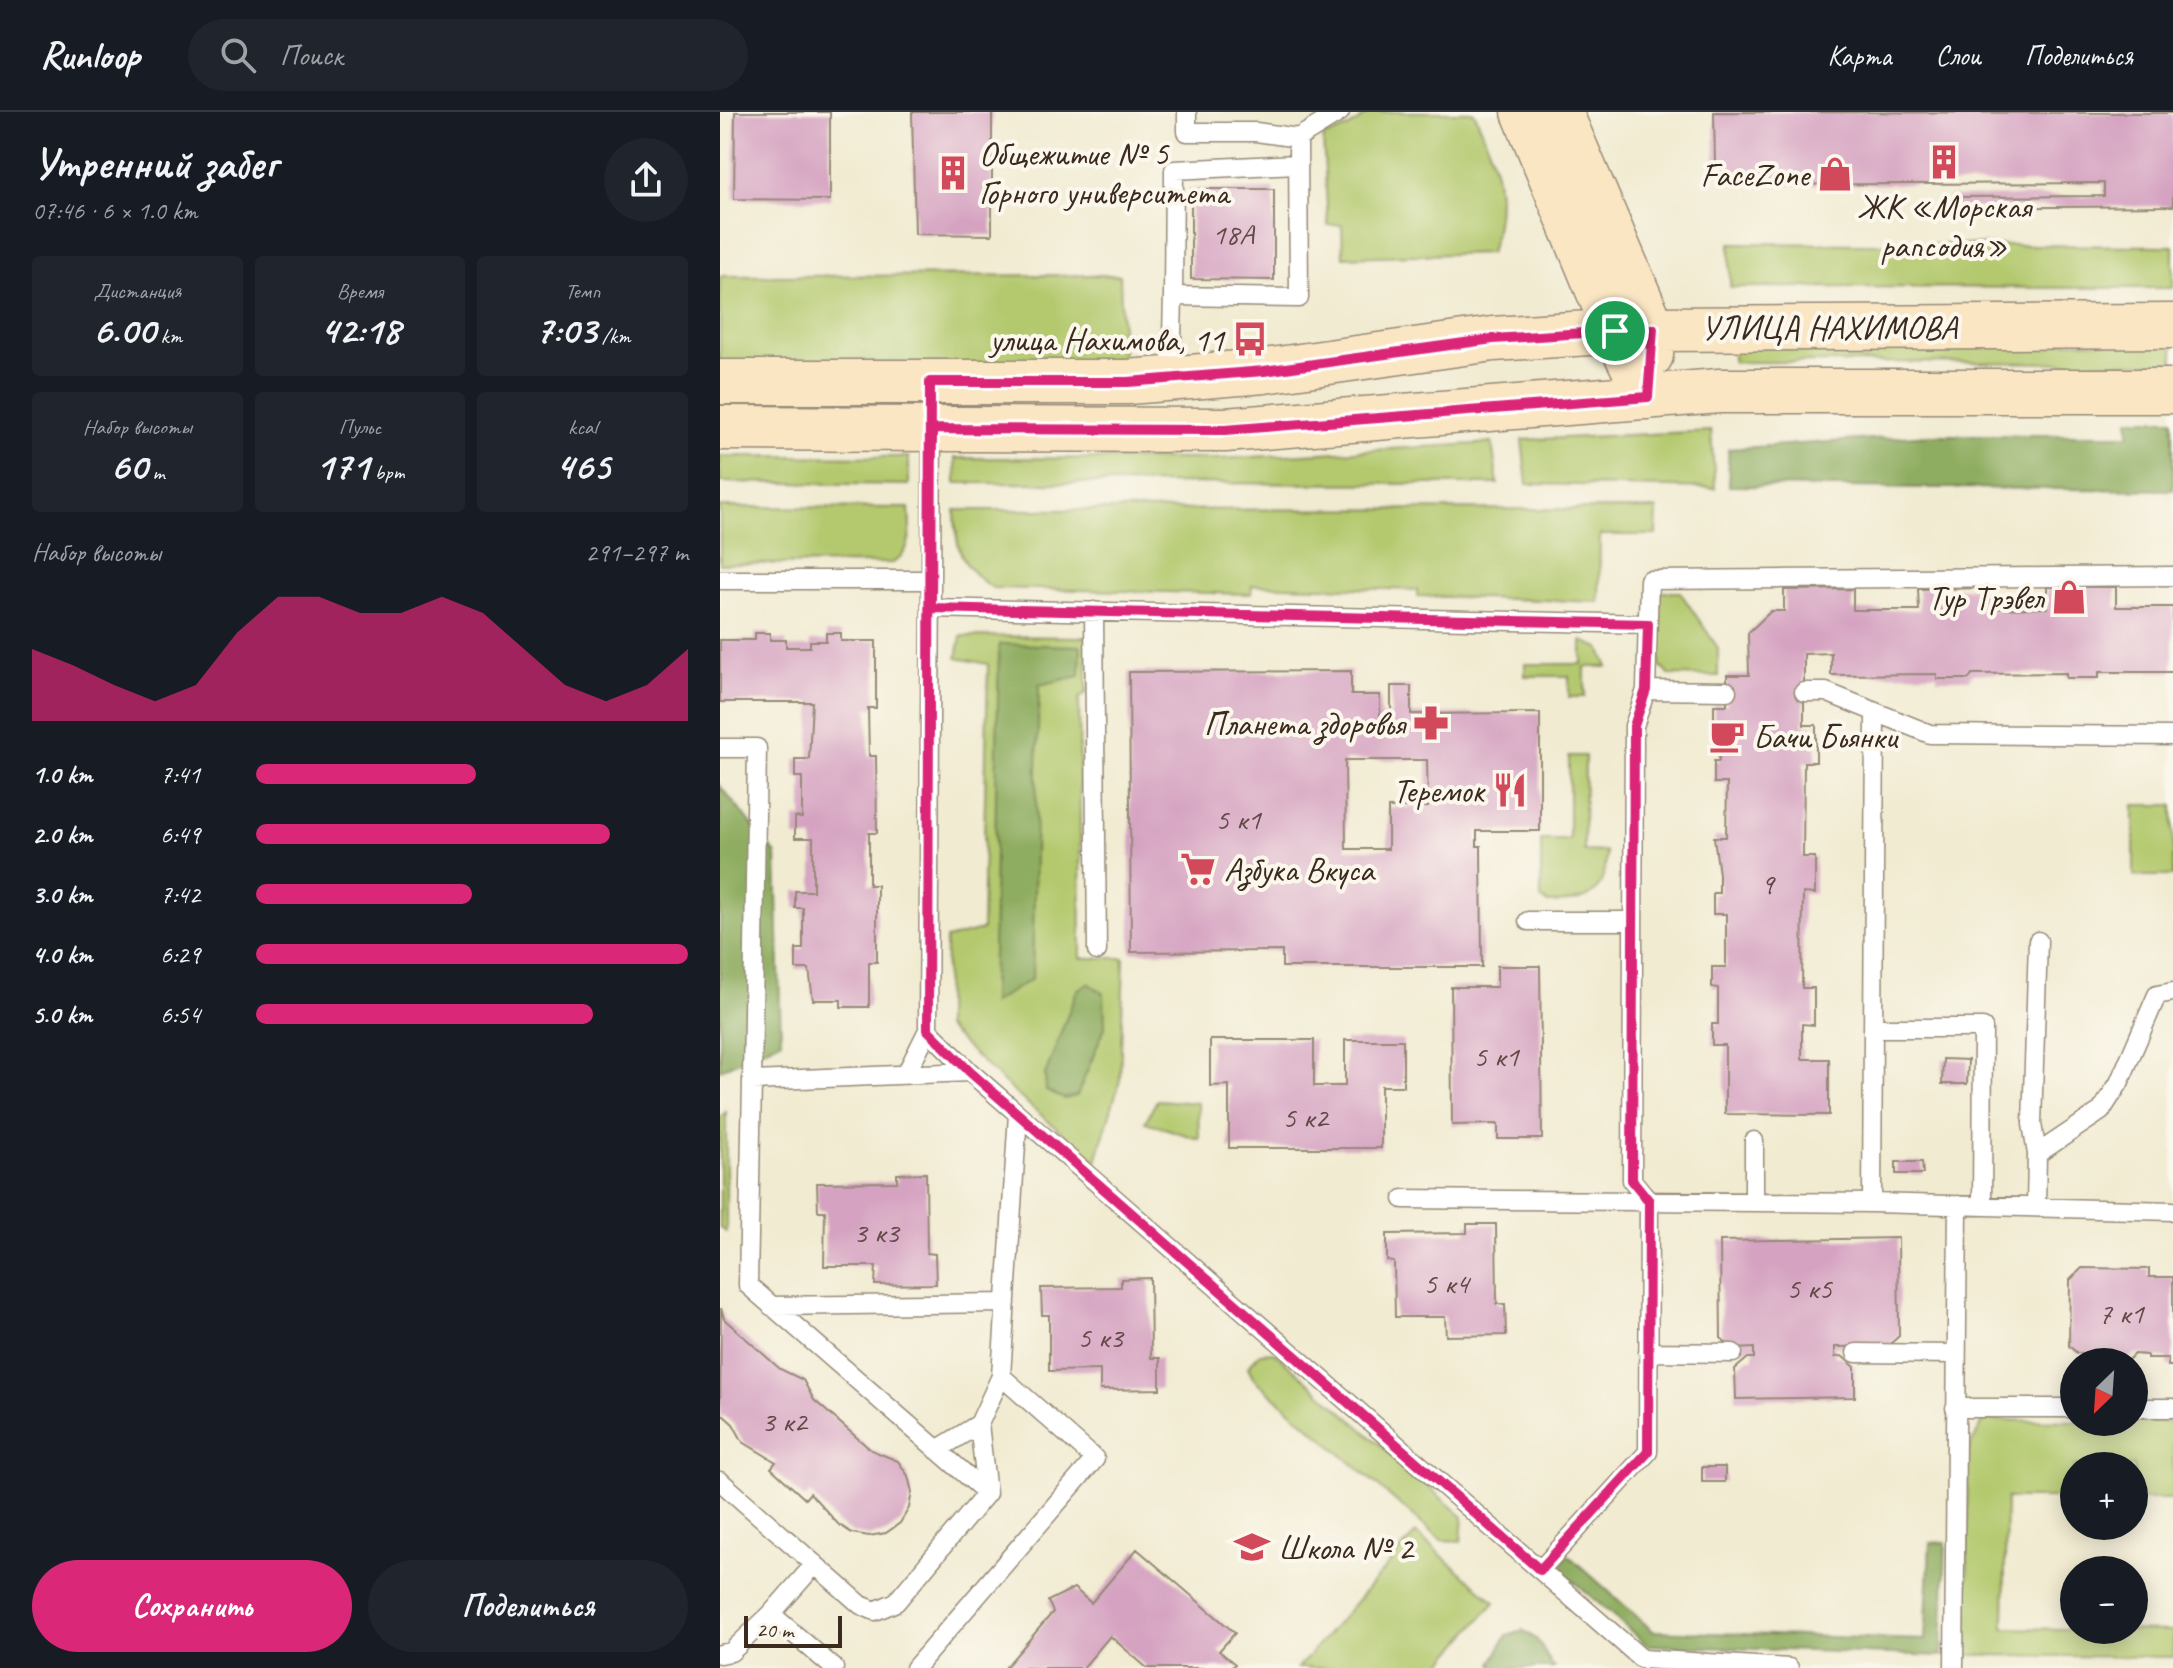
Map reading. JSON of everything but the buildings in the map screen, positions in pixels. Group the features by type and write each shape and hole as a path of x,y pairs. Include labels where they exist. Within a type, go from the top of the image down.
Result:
{"main road":[{"path":"1524,112 1634,330"},
{"path":"1560,112 1634,330 1648,397"},
{"name":"УЛИЦА НАХИМОВА","path":"720,428 1128,382 1264,371 1493,339 1634,330 2173,326"},
{"name":"УЛИЦА НАХИМОВА","path":"720,382 931,405 1225,430 1719,391 2173,391"}],"lane":[{"path":"1187,112 1187,132 1256,132 1298,138 1340,112"},
{"path":"1173,296 1299,298 1298,138"},
{"path":"1171,378 1174,170 1297,164"},
{"path":"906,1074 928,1030 931,405"},
{"path":"1540,1570 1648,1452 1649,1201 1632,1180 1634,726 1646,690 1649,580 2173,576"},
{"path":"720,580 931,580"},
{"path":"931,608 1648,624"},
{"path":"1094,611 1097,951"},
{"path":"1646,690 1727,691"},
{"path":"1804,692 1826,692 1930,734 2173,736"},
{"path":"1872,1203 1875,712"},
{"path":"720,748 757,748 748,1285 987,1493"},
{"path":"1528,921 1633,921"},
{"path":"2036,1207 2037,1154 2032,1124 2038,941"},
{"path":"2037,1154 2101,1111 2119,1083 2157,995 2173,992"},
{"path":"1873,1028 1983,1028 1982,1206"},
{"path":"928,1030 970,1072 1642,1659 1789,1668"},
{"path":"752,1081 970,1072"},
{"path":"720,1481 868,1609 890,1608 987,1493 979,1424 1001,1376 1018,1114"},
{"path":"1754,1141 1754,1202"},
{"path":"1403,1199 1872,1203 2173,1211"},
{"path":"1954,1668 1958,1205"},
{"path":"771,1306 1006,1303"},
{"path":"1648,1352 1733,1353"},
{"path":"1856,1353 1956,1354"},
{"path":"915,1668 1095,1459 1001,1376"},
{"path":"1955,1408 2060,1408"},
{"path":"2148,1408 2173,1408"},
{"path":"937,1450 979,1424"},
{"path":"720,1654 731,1652 771,1614 815,1564"},
{"path":"771,1614 834,1668"}],"green space":[{"path":"1371,112 1474,112 1494,164 1499,197 1490,253 1343,257 1342,225 1328,225 1323,138 1349,127"},
{"path":"1730,243 2173,246 2173,288 1730,287"},
{"path":"1120,275 1123,365 720,363 720,276"},
{"path":"1733,341 2173,342 2173,363 1733,362"},
{"path":"2129,419 2173,419 2173,490 1729,486 1728,449 1930,435 2129,435"},
{"path":"1711,431 1715,488 1527,484 1522,440"},
{"path":"1492,443 1498,484 956,483 955,458 1219,459"},
{"path":"720,456 909,457 909,485 720,482"},
{"path":"720,507 909,508 908,546 893,563 720,564"},
{"path":"1657,509 1656,535 1600,535 1599,602 1417,596 1417,590 1252,585 1251,594 993,588 966,564 958,546 955,510"},
{"path":"1660,592 1680,592 1718,648 1718,676 1669,675 1660,666"},
{"path":"961,636 1087,637 1087,692 1079,699 1081,958 1124,958 1120,1080 1096,1161 1016,1094 945,1027 946,939 982,930 988,664 957,658"},
{"path":"1582,641 1600,648 1608,667 1585,667 1585,697 1569,697 1569,676 1525,676 1525,664 1582,664"},
{"path":"999,644 1081,646 1080,676 1039,685 1032,979 992,1003"},
{"path":"1569,756 1585,756 1584,851 1606,852 1605,867 1603,879 1592,894 1574,901 1547,903 1541,898 1541,840 1569,840"},
{"path":"720,786 776,854 781,1041 720,1070"},
{"path":"2134,805 2173,805 2173,876 2134,876"},
{"path":"1089,983 1104,994 1105,1027 1077,1096 1064,1099 1046,1091 1045,1075 1077,990"},
{"path":"1157,1100 1198,1103 1199,1139 1145,1122"},
{"path":"726,1112 726,1232 720,1228 720,1117"},
{"path":"1274,1352 1463,1517 1461,1541 1441,1540 1254,1379 1248,1367 1260,1353"},
{"path":"1984,1420 2060,1421 2060,1436 2148,1436 2148,1422 2173,1422 2173,1499 2148,1499 2148,1452 2060,1452 2060,1498 2006,1498 2004,1628 2060,1629 2060,1644 2148,1644 2148,1631 2173,1631 2173,1657 1967,1655 1968,1451"},
{"path":"1416,1533 1495,1602 1438,1668 1298,1668"},
{"path":"1946,1542 1942,1656 1647,1645 1558,1568 1568,1555 1653,1631 1925,1640 1930,1543"},
{"path":"1523,1630 1537,1640 1554,1668 1494,1668 1492,1662 1507,1635"}],"place":[{"name":"ЖК «Морская рапсодия»","path":"1944,162"},
{"name":"Общежитие № 5 Горного университета","path":"953,173"},
{"name":"FaceZone","path":"1835,174"},
{"name":"улица Нахимова, 11","path":"1250,339"},
{"name":"Тур Трэвел","path":"2069,597"},
{"name":"Планета здоровья","path":"1431,723"},
{"name":"Бачи Бьянки","path":"1727,736"},
{"name":"Теремок","path":"1510,790"},
{"name":"Азбука Вкуса","path":"1198,869"},
{"name":"Школа № 2","path":"1252,1547"}],"route":[{"path":"1653,329 1648,397 1225,430 932,429 931,608 1648,624 1646,690 1634,726 1632,1180 1649,1201 1648,1452 1540,1570 970,1072 928,1030 930,382 1128,382 1264,371 1493,339 1615,331 1653,329"}]}
